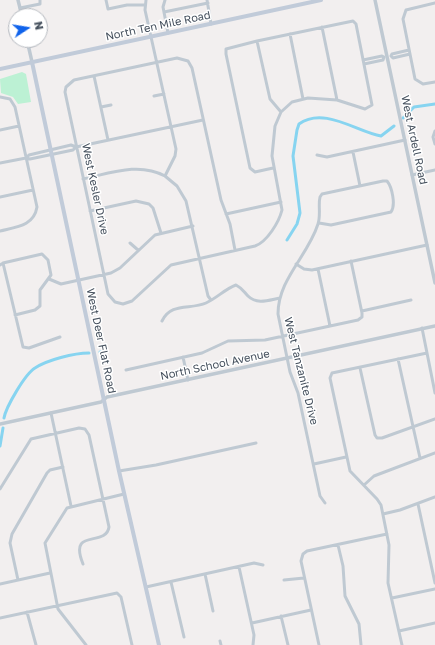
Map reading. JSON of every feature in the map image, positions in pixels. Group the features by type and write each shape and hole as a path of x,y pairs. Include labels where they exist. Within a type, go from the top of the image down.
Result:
{"main road":[{"name":"North Ten Mile Road","path":"0,70 321,0"},
{"name":"West Deer Flat Road","path":"32,62 124,494 159,645"}],"street":[{"path":"18,0 20,8 40,2"},
{"path":"106,0 108,9 127,5 145,5"},
{"path":"146,0 145,5 151,37 176,149 175,156 165,176"},
{"path":"165,0 163,4 168,33"},
{"name":"West Ardell Road","path":"375,0 435,283"},
{"path":"164,12 208,1 211,24"},
{"path":"435,3 408,9 404,12 403,18 415,79 423,84 435,82"},
{"path":"200,258 255,246 264,240 280,216 281,202 273,168 272,156 275,126 281,112 292,102 303,99 337,100 365,109 370,107 372,101 354,21 226,49 250,168 253,172 273,168"},
{"path":"322,27 337,100"},
{"path":"290,34 303,99"},
{"path":"257,41 270,99 281,112"},
{"name":"West Deer Flat Road","path":"29,48 32,62"},
{"path":"364,64 383,60 392,54 409,50"},
{"path":"363,60 382,56 393,58 410,54"},
{"path":"108,140 94,76 177,58 188,61 192,68 221,200 235,250"},
{"name":"West Kesler Drive","path":"94,76 70,82 64,92 108,294 112,301 120,304 132,301 167,267 200,258"},
{"path":"154,96 164,94"},
{"path":"0,97 10,99 15,107 37,207 34,218 24,225 0,231"},
{"path":"101,107 111,105"},
{"path":"0,163 52,155 73,150 76,147 203,120"},
{"path":"0,130 19,126"},
{"path":"435,131 433,137 435,144"},
{"path":"317,155 327,157 404,140"},
{"path":"26,158 29,154 71,145 76,147"},
{"path":"319,224 331,225 393,210 394,206 390,185 387,181 360,186 353,152"},
{"path":"83,179 135,168 151,170 165,176 177,186 184,195 193,226 208,296 211,300"},
{"path":"412,176 435,170"},
{"name":"West Tanzanite Drive","path":"325,503 320,496 298,393 287,358 278,314 280,298 285,283 319,224 320,197 322,194 360,186"},
{"path":"0,197 33,190"},
{"path":"90,211 136,201 149,204 155,212 161,233"},
{"path":"226,214 281,202"},
{"path":"49,278 60,284 115,271 151,237 161,233 193,226"},
{"path":"130,243 138,250"},
{"path":"296,264 308,270 318,269 427,245"},
{"path":"0,265 3,263 40,255 45,255 48,260 51,272 49,278 39,293 40,306 35,310 15,315"},
{"path":"126,370 202,353 228,341 254,341 358,320 362,317 362,311 351,262"},
{"path":"3,263 21,344 24,348 29,348 60,337"},
{"path":"318,269 330,326"},
{"path":"162,321 164,316 174,308 204,304 236,285 241,287 249,297 256,301 280,298"},
{"path":"362,311 411,300"},
{"name":"North School Avenue","path":"0,424 100,402 107,397 435,326"},
{"path":"422,328 435,393"},
{"path":"402,645 388,583 389,545 379,502 350,471 330,375 427,353"},
{"path":"183,357 188,380"},
{"path":"398,360 412,428 420,458"},
{"path":"360,368 375,435 378,438 412,428 435,419"},
{"path":"51,413 71,506"},
{"path":"0,489 29,441 34,438 55,433 79,428 85,429 89,434 109,527 105,536 86,540 81,543 79,550 83,564"},
{"path":"119,471 156,465 256,443"},
{"path":"364,485 374,476 435,453"},
{"path":"314,464 346,457"},
{"path":"18,580 10,543 12,534 47,473 54,468 62,467"},
{"path":"86,645 60,612 57,605 45,543 64,510 71,506 124,494"},
{"path":"382,514 418,504 435,497"},
{"path":"418,504 435,583"},
{"path":"319,645 301,561 303,554 307,551 387,534"},
{"path":"338,545 343,566 346,596 359,624 361,645"},
{"path":"146,587 254,563 263,565"},
{"path":"239,567 255,639 253,645"},
{"path":"0,584 50,573"},
{"path":"205,574 213,611"},
{"path":"284,580 304,578"},
{"path":"171,582 184,637"},
{"path":"392,598 435,589"},
{"path":"0,618 117,593 121,597 132,645"},
{"path":"252,623 311,610"},
{"path":"27,612 36,645"},
{"path":"281,616 288,645"},
{"path":"398,631 435,623"}],"green space":[{"path":"22,72 26,74 31,102 18,104 13,97 1,93 0,79"}],"waterway":[{"path":"403,118 414,107 435,104"},
{"path":"287,240 297,224 300,213 293,156 299,124 309,119 330,119 381,136 394,126"},
{"path":"4,418 8,406 16,391 31,371 46,362 76,354 89,353"},
{"path":"0,446 3,428"}]}
